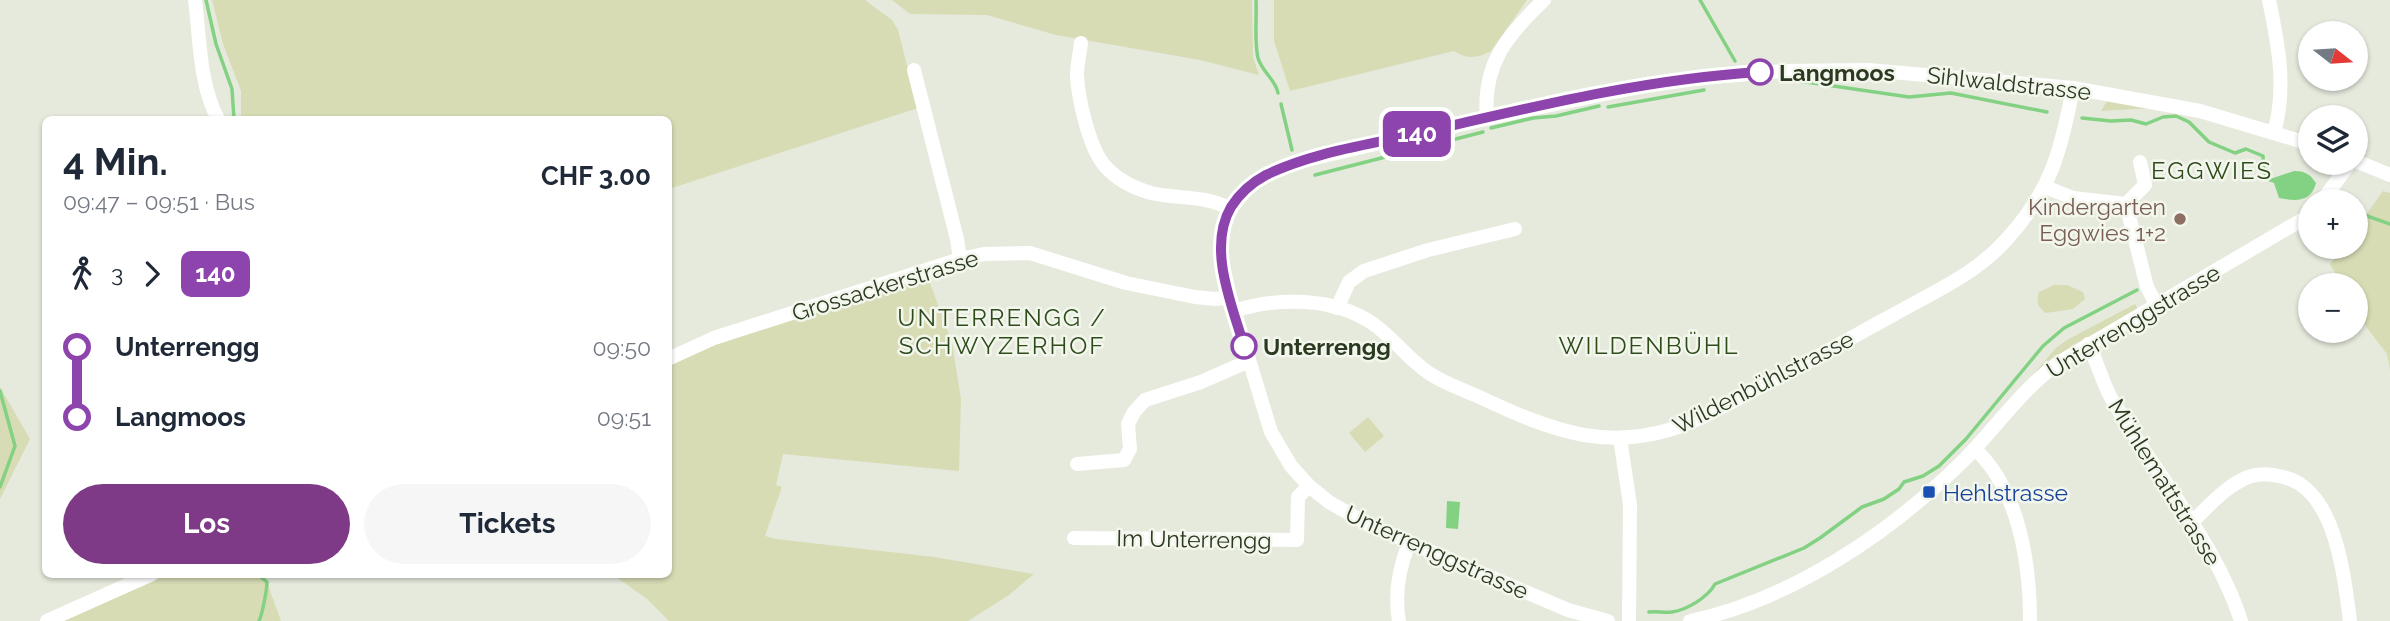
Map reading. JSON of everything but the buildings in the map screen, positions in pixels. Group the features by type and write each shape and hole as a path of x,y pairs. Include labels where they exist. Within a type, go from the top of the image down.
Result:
{"street":[{"path":"195,0 204,78 216,116"},
{"path":"1487,118 1485,97 1495,60 1527,16 1544,0"},
{"path":"2269,0 2281,85 2280,113 2274,132"},
{"path":"1081,43 1077,69 1078,85 1094,146 1106,167 1130,185 1141,189 1210,201 1230,209"},
{"path":"914,70 960,259"},
{"name":"Sihlwaldstrasse","path":"1230,297 1221,248 1224,228 1230,209 1250,185 1266,175 1302,161 1668,80 1782,71 1868,70 2073,88 2177,105 2298,140"},
{"name":"Wildenbühlstrasse","path":"1234,311 1289,302 1319,303 1337,308 1372,323 1432,376 1550,426 1581,435 1620,438 1655,434 1697,419 1829,351 1960,278 1986,260 2025,217 2045,187 2059,155 2073,88"},
{"path":"2126,204 2145,185 2140,162"},
{"path":"2368,166 2390,175"},
{"path":"2045,187 2073,198 2126,204"},
{"path":"2126,204 2147,287 2157,306"},
{"name":"Unterrenggstrasse","path":"1690,621 1748,603 1798,581 1849,553 1915,505 1975,449 2037,379 2088,344 2298,222"},
{"path":"1337,308 1349,282 1356,275 1377,265 1515,229"},
{"name":"Grossackerstrasse","path":"672,357 714,338 960,259 984,254 1030,253 1126,283 1195,297 1230,297"},
{"name":"Unterrenggstrasse","path":"1230,297 1271,432 1284,457 1309,486 1349,514 1409,543 1568,610 1608,621"},
{"name":"Mühlemattstrasse","path":"2088,344 2112,400 2191,523 2234,597 2241,621"},
{"path":"1077,464 1124,460 1130,449 1128,425 1144,400 1201,382 1249,361"},
{"path":"1620,438 1630,505 1629,621"},
{"path":"1975,449 1997,475 2008,498 2026,569 2029,621"},
{"path":"2191,523 2233,485 2251,476 2270,474 2288,478 2304,486 2322,506 2330,526 2345,582 2350,621"},
{"name":"Im Unterrengg","path":"1074,538 1297,540 1298,497 1309,486"},
{"path":"1399,621 1398,586 1409,543"},
{"path":"47,621 143,578"}],"shaded area":[{"path":"212,0 865,0 892,20 898,30 918,108 672,188 672,116 241,116 241,91 223,44"},
{"path":"892,0 1252,0 1253,57 1259,75 1200,60 1056,35 987,15 910,14"},
{"path":"1274,0 1527,0 1491,51 1482,55 1468,57 1454,51 1290,91 1274,41"},
{"path":"2109,98 2153,108 2101,111"},
{"path":"2294,171 2298,171 2298,175 2309,175 2316,183 2314,189 2298,189 2298,199 2291,200 2279,198 2274,183 2267,180"},
{"path":"2383,191 2390,193 2390,370 2387,354 2368,329 2368,273 2335,273 2330,264 2334,259 2368,259 2368,212"},
{"path":"927,275 952,343 961,399 959,471 783,454 776,485 782,487 765,536 934,557 1034,574 1009,595 968,621 669,621 647,599 618,578 672,578 672,363 727,340"},
{"path":"2054,285 2067,285 2083,292 2085,299 2073,309 2046,313 2038,304 2039,292"},
{"path":"2135,304 2138,310 2073,345 2028,380 2056,348 2067,340"},
{"path":"0,387 30,439 0,499"},
{"path":"1368,417 1384,436 1365,452 1349,433"},
{"path":"1447,501 1460,502 1458,529 1446,528"},
{"path":"158,578 265,578 281,621 63,621"}],"waterway":[{"path":"206,0 216,44 232,89 234,116"},
{"path":"1256,0 1258,58 1278,93"},
{"path":"1700,0 1735,61"},
{"path":"1799,81 1909,97 1951,93 2047,112"},
{"path":"1608,107 1704,90"},
{"path":"1281,104 1292,150"},
{"path":"1491,128 1599,106"},
{"path":"2082,118 2131,120 2146,124 2163,117 2176,116 2189,122 2209,142 2235,153 2246,149 2263,156 2264,171 2271,180"},
{"path":"1315,175 1483,132"},
{"path":"2368,216 2390,224"},
{"path":"1649,612 1672,612 1690,606 1707,594 1715,584 1804,548 1862,507 1884,499 1904,482 1923,476 1939,466 1966,439 2043,346 2064,328 2137,290"},
{"path":"0,391 15,446 0,487"},
{"path":"259,621 267,582 262,578"}],"bus line":[{"name":"140","path":"1244,346 1230,297 1221,248 1230,209 1241,193 1266,175 1302,161 1668,80 1760,72"}],"place":[{"name":"Langmoos","path":"1760,72"},
{"name":"Kindergarten Eggwies 1+2","path":"2180,219"},
{"name":"Unterrengg","path":"1244,346"},
{"name":"Hehlstrasse","path":"1929,492"}],"district":[{"name":"EGGWIES","path":"2212,170"},
{"name":"UNTERRENGG / SCHWYZERHOF","path":"1002,331"},
{"name":"WILDENBÜHL","path":"1649,345"}]}
